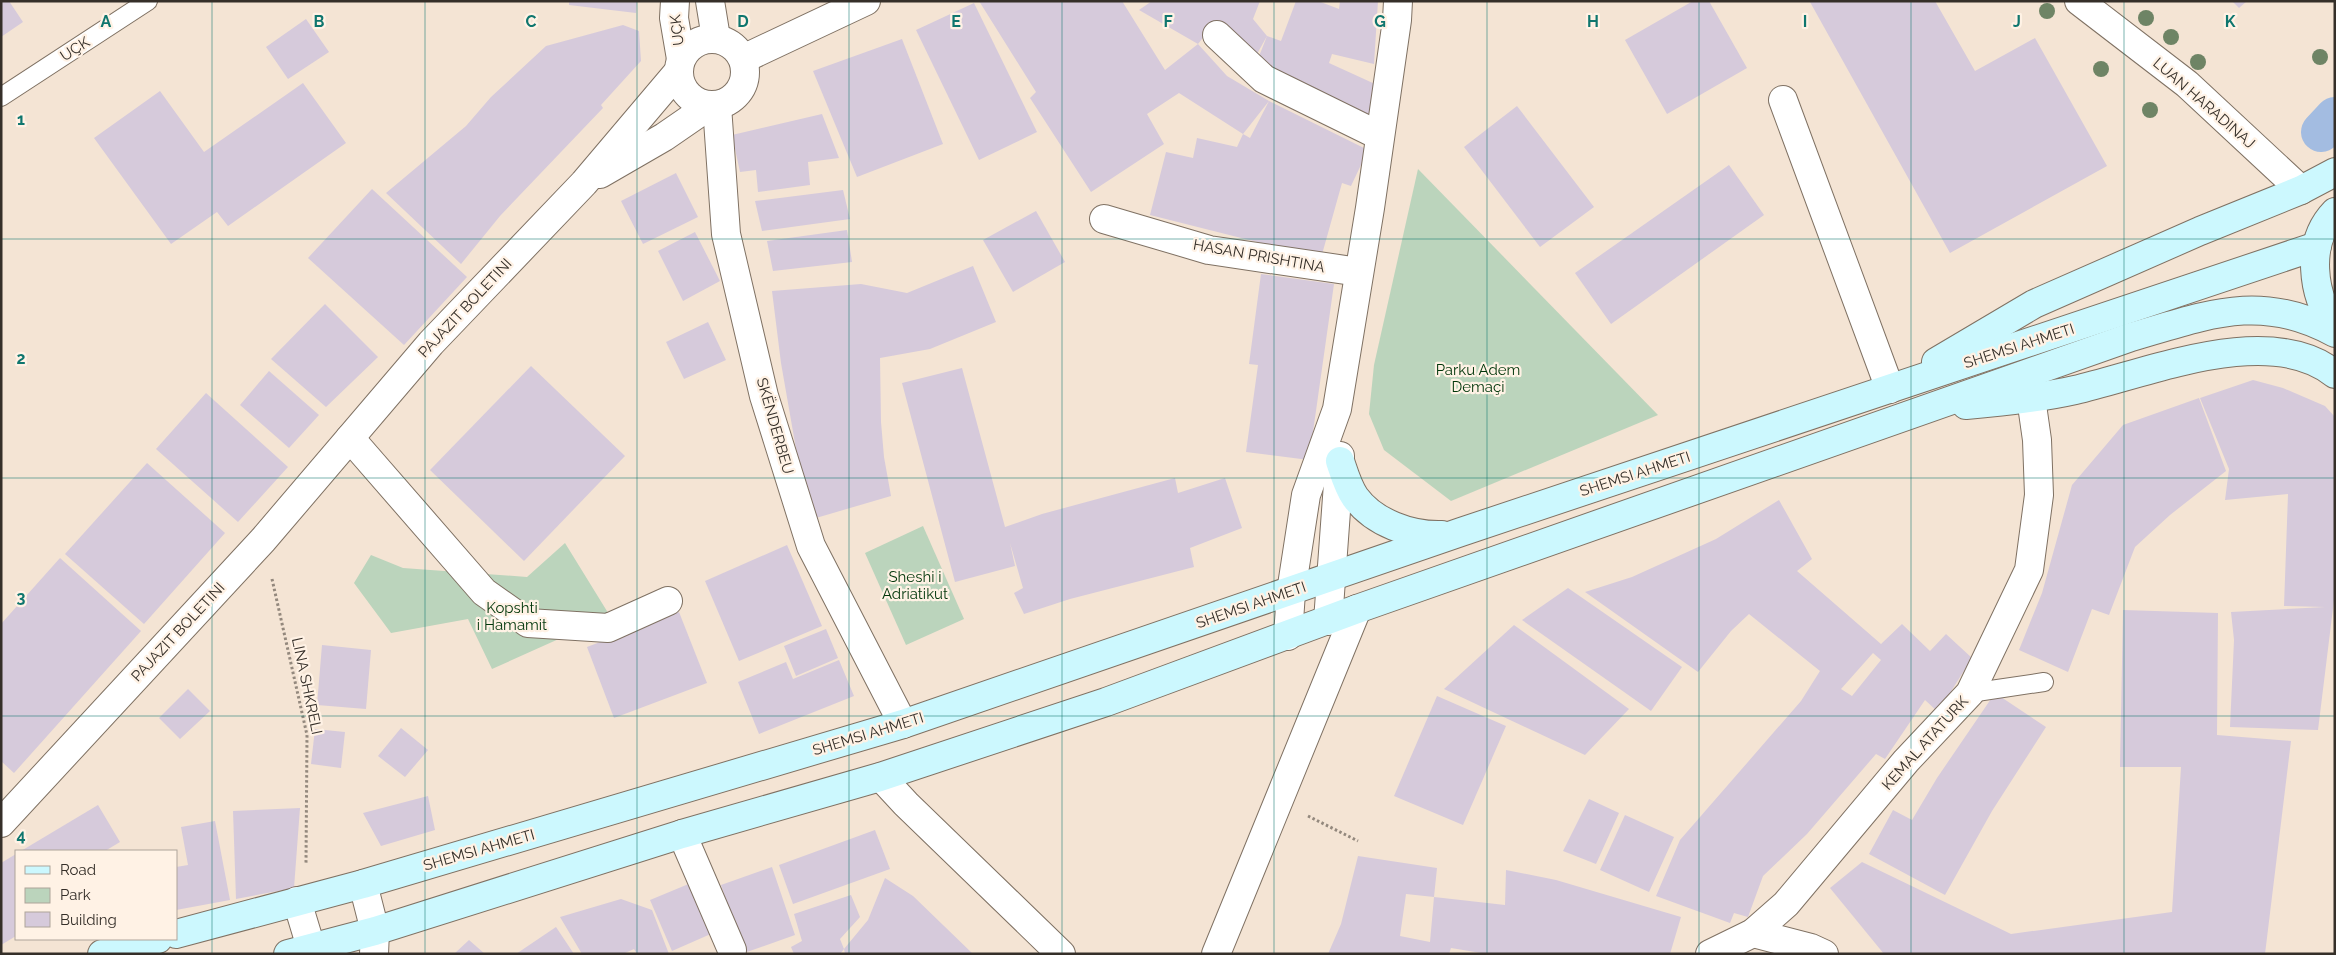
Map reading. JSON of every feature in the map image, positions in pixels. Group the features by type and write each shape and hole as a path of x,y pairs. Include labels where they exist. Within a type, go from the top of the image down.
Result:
{"main road":[{"path":"1890,389 2034,304 2200,231 2302,190 2335,172"},
{"path":"2335,212 2330,217 2317,246 2315,279 2324,311 2335,326"},
{"name":"SHEMSI AHMETI","path":"178,933 362,884 903,724 1461,532 2317,246"},
{"name":"SHEMSI AHMETI","path":"303,952 374,942 682,834 881,777 1106,702 1357,609 2131,336 2242,309 2278,311 2311,319 2335,333"},
{"path":"1917,411 2031,398 2075,390 2191,358 2236,351 2282,353 2308,360 2335,374"},
{"path":"1340,461 1356,497 1376,517 1412,533 1440,535 1461,532"},
{"path":"102,954 154,940"}],"street":[{"name":"UÇK","path":"675,1 674,18 680,65"},
{"path":"710,1 716,38"},
{"path":"743,59 866,1"},
{"path":"1288,636 1291,592 1306,495 1337,409 1380,136 1397,20 1398,1"},
{"name":"LUAN HARADINAJ","path":"2079,1 2187,84 2302,190"},
{"path":"1217,35 1264,79 1380,136"},
{"path":"716,38 736,48 743,59 746,72 743,85 736,96 713,106 688,95 681,85 680,65 688,48 703,40 716,38"},
{"name":"PAJAZIT BOLETINI","path":"1,823 263,540 431,343 584,183 680,65"},
{"path":"1783,100 1890,389"},
{"name":"PAJAZIT BOLETINI","path":"584,183 664,137 713,106"},
{"name":"SKËNDERBEU","path":"713,106 726,234 764,396 812,546 903,724"},
{"name":"HASAN PRISHTINA","path":"1104,218 1209,250 1359,272"},
{"name":"KEMAL ATATURK","path":"1710,954 1753,933 1786,904 1906,761 1970,693 2029,570 2039,495 2037,440 2031,398"},
{"path":"1328,621 1329,579 1340,461 1337,409"},
{"path":"350,438 484,592 528,623 608,628 668,601"},
{"path":"1216,954 1357,609"},
{"path":"881,777 906,804 1061,954"},
{"path":"682,834 732,950"},
{"path":"362,884 374,942"},
{"path":"301,900 303,952"},
{"path":"1753,933 1811,948 1824,954"}],"lane":[{"name":"UÇK","path":"1,97 148,1"},
{"path":"1970,693 2044,682"}],"path":[{"name":"LINA SHKRELI","path":"263,540 307,735 301,900"},
{"path":"1279,802 1358,841"}],"green space":[{"name":"Parku Adem Demaçi","path":"1418,169 1658,415 1451,501 1384,450 1369,414 1374,365"},
{"name":"Sheshi i Adriatikut","path":"923,526 964,619 906,645 865,553"},
{"name":"Kopshti i Hamamit","path":"565,543 610,616 492,669 468,619 391,633 354,583 371,555 403,568 527,577"}],"building":[{"path":"1,1 9,1 23,22 1,37"},
{"path":"569,1 637,1 636,13 569,5"},
{"path":"979,1 1122,1 1165,70 1198,44 1227,76 1269,101 1243,134 1179,93 1147,114 1164,144 1091,192 1030,98 1036,92"},
{"path":"1152,1 1260,1 1253,19 1267,36 1252,63 1206,34 1198,44 1139,10"},
{"path":"1296,1 1318,1 1339,9 1340,1 1378,1 1374,64 1332,54 1329,63 1375,84 1372,119 1256,64 1267,36 1281,41"},
{"path":"1693,1 1709,1 1747,68 1667,114 1625,40"},
{"path":"1935,1 1975,71 2035,38 2107,166 1950,253 1810,2"},
{"path":"2232,1 2247,1 2239,8"},
{"path":"974,3 1037,132 979,160 916,30"},
{"path":"306,19 329,52 288,79 266,47"},
{"path":"623,25 639,31 641,61 601,105 603,108 500,216 461,264 386,193 466,126 491,97 546,46"},
{"path":"902,39 943,144 857,177 813,71"},
{"path":"303,83 346,143 228,226 217,212 171,244 94,138 160,91 204,152"},
{"path":"1269,101 1368,150 1351,186 1342,183 1321,258 1150,215 1166,152 1193,158 1197,138 1237,147 1243,134 1250,138"},
{"path":"1517,106 1594,207 1540,247 1464,147"},
{"path":"822,114 839,158 808,162 810,185 758,192 756,170 740,172 732,135"},
{"path":"1729,165 1764,215 1611,324 1575,273"},
{"path":"676,173 698,217 643,244 621,201"},
{"path":"372,189 467,277 404,345 308,258"},
{"path":"843,190 850,219 762,231 755,201"},
{"path":"1036,211 1065,262 1013,292 983,240"},
{"path":"847,230 852,262 773,271 767,241"},
{"path":"695,232 720,281 683,301 658,251"},
{"path":"973,266 996,322 930,349 880,358 881,422 884,457 891,496 816,518 802,483 781,363 772,291 861,284 907,293"},
{"path":"1261,274 1334,284 1309,460 1246,452 1258,365 1249,364"},
{"path":"325,304 378,357 326,407 271,359"},
{"path":"708,322 726,360 684,379 666,342"},
{"path":"531,366 625,456 524,561 430,470"},
{"path":"962,368 1005,527 1042,514 1175,478 1178,493 1225,478 1242,528 1190,548 1194,567 1070,599 1024,614 1014,593 1023,588 1010,543 1015,566 955,582 902,383"},
{"path":"269,371 319,415 289,448 240,405"},
{"path":"2253,380 2283,388 2325,406 2335,417 2335,592 2318,730 2230,727 2234,640 2231,612 2325,607 2284,606 2288,494 2225,500 2229,469 2200,398"},
{"path":"206,393 288,467 238,522 156,449"},
{"path":"2199,398 2226,471 2170,515 2135,547 2109,615 2092,609 2068,672 2019,650 2042,593 2072,485 2123,425"},
{"path":"147,463 225,533 144,624 65,554"},
{"path":"1779,500 1812,559 1797,571 1881,644 1902,624 1930,651 1946,634 1972,658 1938,712 1925,700 1885,759 1876,754 1807,834 1763,876 1748,917 1734,913 1730,923 1656,896 1680,840 1801,701 1820,671 1749,614 1731,631 1698,672 1585,592 1632,577 1716,539","holes":["1873,653 1881,660 1852,696 1841,689"]},
{"path":"787,545 822,626 739,661 705,581"},
{"path":"60,558 141,631 14,773 1,761 1,624"},
{"path":"1568,588 1682,667 1651,711 1522,620"},
{"path":"2123,610 2218,613 2217,735 2291,741 2265,954 1884,954 1830,888 1862,862 2011,934 2172,912 2181,767 2120,767"},
{"path":"679,612 707,683 614,718 587,647"},
{"path":"1514,625 1629,709 1585,755 1444,689"},
{"path":"826,629 838,658 796,676 784,646"},
{"path":"322,645 371,650 366,709 317,705"},
{"path":"839,660 854,696 759,734 738,682 786,662 793,679"},
{"path":"188,689 210,711 180,739 159,718"},
{"path":"1995,693 2046,727 1992,811 1945,895 1869,854 1893,810 1912,820 1937,778"},
{"path":"1437,696 1506,726 1463,825 1394,796"},
{"path":"401,728 428,750 405,777 378,756"},
{"path":"315,729 345,732 341,768 311,764"},
{"path":"428,796 435,830 381,846 363,813"},
{"path":"1589,799 1619,813 1596,864 1563,851"},
{"path":"98,805 120,842 107,850 23,850"},
{"path":"300,808 294,888 236,899 233,811"},
{"path":"1625,815 1674,837 1649,892 1600,870"},
{"path":"215,821 230,900 178,910 178,867 188,865 181,827"},
{"path":"875,830 890,869 793,904 779,865"},
{"path":"15,855 15,937 1,945 1,863"},
{"path":"1358,856 1437,868 1434,897 1505,905 1506,870 1556,880 1681,917 1670,954 1487,954 1451,948 1449,954 1328,954 1341,924","holes":["1406,894 1434,897 1430,942 1400,936"]},
{"path":"772,867 795,935 744,953 721,885"},
{"path":"885,878 913,896 973,954 845,954 844,949 868,920"},
{"path":"691,883 713,933 672,951 650,900"},
{"path":"851,895 860,917 840,939 844,949 840,954 794,954 791,947 802,941 794,914"},
{"path":"621,899 652,910 669,954 637,954 634,949 623,954 582,954 560,917"},
{"path":"556,927 574,954 516,954"},
{"path":"469,940 485,954 454,954"}],"waterway":[{"path":"2321,132 2335,117"}]}
